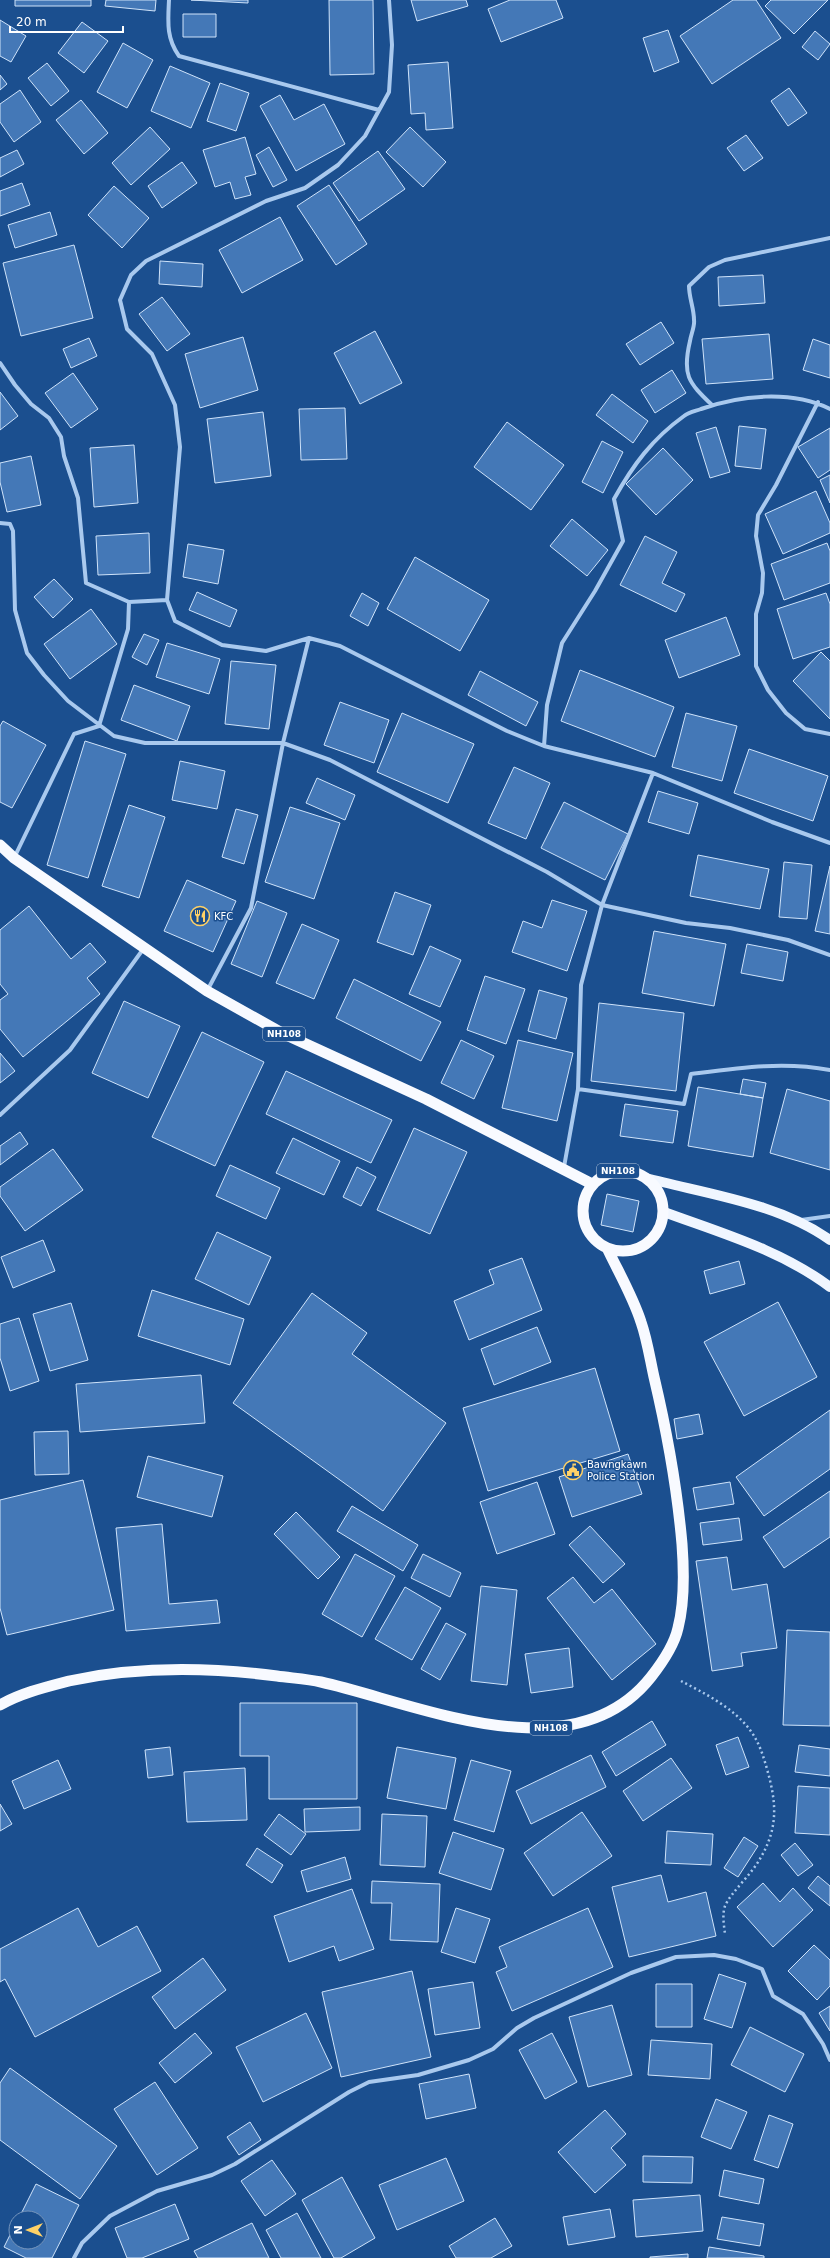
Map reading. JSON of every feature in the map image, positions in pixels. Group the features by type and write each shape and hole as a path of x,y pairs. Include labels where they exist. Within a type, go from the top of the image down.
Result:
{"highway":[{"name":"NH108","path":"0,846 14,858 207,991 282,1033 426,1099 564,1168 592,1184"},
{"name":"NH108","path":"0,1705 43,1687 106,1673 166,1669 238,1671 320,1682 472,1722 514,1727 552,1728 583,1722 614,1709 640,1691 663,1662 678,1630 684,1571 679,1515 671,1450 641,1322 608,1250 592,1239 582,1221 583,1201 592,1184 608,1173 628,1170 646,1178 659,1193 664,1212"},
{"path":"608,1250 627,1252 646,1246 659,1231 664,1212"}],"main road":[{"path":"646,1178 768,1209 818,1232 830,1240"},
{"path":"664,1212 764,1249 813,1275 830,1287"}],"street":[{"path":"169,0 168,24 171,45 178,56 379,110"},
{"path":"389,0 392,45 389,92 365,136 338,165 305,188 266,201 146,261 131,275 120,300 127,328 152,354 175,405 180,447 167,600 175,621 222,645 266,651 309,638 340,646 508,730 544,746 653,773 772,822 830,843"},
{"path":"712,405 698,392 686,374 686,356 694,320 689,300 689,286 709,267 725,260 830,238"},
{"path":"0,363 15,385 32,404 49,418 61,438 64,456 78,498 86,583 129,602 167,600"},
{"path":"544,746 547,705 562,643 595,591 623,541 614,499 633,466 654,441 686,414 712,405 760,397 818,402 830,408"},
{"path":"818,402 776,485 758,516 756,536 763,573 762,593 756,614 756,666 768,690 786,713 805,729 830,734"},
{"path":"0,523 10,524 13,531 15,610 27,652 44,676 68,701 114,736 145,742 282,742 330,760 547,872 602,905 686,923 730,928 788,940 830,954"},
{"path":"99,726 128,629 129,602"},
{"path":"207,991 251,908 282,742 309,638"},
{"path":"14,858 74,734 99,726"},
{"path":"564,1168 578,1089 581,985 602,905 653,773"},
{"path":"0,1115 70,1050 144,947"},
{"path":"578,1089 684,1104 691,1074 751,1066 790,1065 830,1070"},
{"path":"794,1221 830,1216"},
{"path":"74,2258 82,2243 110,2216 157,2191 212,2175 235,2164 349,2092 369,2082 418,2075 470,2060 492,2049 517,2028 534,2018 631,1973 676,1957 714,1955 736,1959 762,1969 774,1996 803,2014 823,2044 830,2060"}],"path":[{"path":"657,1669 700,1690 733,1713 750,1729 761,1748 774,1794 775,1809 769,1841 754,1870 725,1907 726,1941 736,1959"}],"building":[{"path":"15,0 91,0 91,6 15,6"},
{"path":"106,0 156,0 155,11 105,6"},
{"path":"191,0 248,0 248,3"},
{"path":"329,0 373,0 374,74 330,75"},
{"path":"411,0 466,0 468,6 417,21"},
{"path":"510,0 556,0 563,18 501,42 488,9"},
{"path":"733,0 756,0 781,38 712,84 680,36"},
{"path":"771,0 828,0 794,34 765,6"},
{"path":"183,14 216,14 216,37 183,37"},
{"path":"0,20 26,36 11,62 0,56"},
{"path":"82,22 108,41 84,73 58,53"},
{"path":"668,30 679,62 654,72 643,38"},
{"path":"815,31 830,44 818,60 802,47"},
{"path":"123,43 153,60 127,108 97,92"},
{"path":"448,62 453,128 426,130 425,113 411,114 408,65"},
{"path":"47,63 69,91 51,106 28,78"},
{"path":"170,66 210,83 191,128 151,111"},
{"path":"0,75 7,84 0,90"},
{"path":"220,83 249,93 236,131 207,121"},
{"path":"789,88 807,113 788,126 771,101"},
{"path":"20,90 41,122 14,142 0,122 0,104"},
{"path":"280,95 294,120 324,104 345,144 296,171 260,106"},
{"path":"81,100 108,133 84,154 56,120"},
{"path":"150,127 170,149 131,185 112,163"},
{"path":"410,127 446,162 423,187 386,152"},
{"path":"746,135 763,158 744,171 727,148"},
{"path":"245,137 256,174 245,177 251,195 235,199 230,182 215,187 203,150"},
{"path":"269,147 287,180 273,187 256,155"},
{"path":"17,150 24,164 0,177 0,158"},
{"path":"378,151 405,189 359,221 333,183"},
{"path":"182,162 197,183 162,208 148,186"},
{"path":"22,183 30,205 0,216 0,191"},
{"path":"329,185 367,244 336,265 297,206"},
{"path":"114,186 149,218 122,248 88,215"},
{"path":"50,212 57,235 15,248 8,225"},
{"path":"280,217 303,260 242,293 219,250"},
{"path":"74,245 93,318 21,336 3,263"},
{"path":"160,261 203,264 202,287 159,284"},
{"path":"763,275 765,303 719,306 718,277"},
{"path":"162,297 190,334 167,351 139,314"},
{"path":"661,322 674,343 640,365 626,344"},
{"path":"375,331 402,383 360,404 334,353"},
{"path":"769,334 773,379 706,384 702,339"},
{"path":"243,337 258,390 200,408 185,354"},
{"path":"89,338 97,356 71,368 63,349"},
{"path":"813,339 830,345 830,378 803,370"},
{"path":"672,370 686,393 655,413 641,390"},
{"path":"73,373 98,409 71,428 45,393"},
{"path":"0,392 18,416 0,430"},
{"path":"612,394 648,421 633,443 596,415"},
{"path":"345,408 347,459 301,460 299,409"},
{"path":"263,412 271,476 215,483 207,419"},
{"path":"507,422 564,465 531,510 474,467"},
{"path":"739,426 766,429 761,469 735,466"},
{"path":"716,427 730,472 710,478 696,433"},
{"path":"830,428 830,470 818,478 798,447"},
{"path":"602,441 623,452 603,493 582,482"},
{"path":"134,445 138,503 94,507 90,448"},
{"path":"663,448 693,480 656,515 626,484"},
{"path":"31,456 41,505 7,512 0,482 0,463"},
{"path":"830,475 830,503 820,480"},
{"path":"816,491 830,523 830,533 783,554 765,514"},
{"path":"572,519 608,550 587,576 550,546"},
{"path":"149,533 150,573 98,575 96,536"},
{"path":"645,536 677,552 662,583 685,594 676,612 620,585"},
{"path":"827,543 830,551 830,583 784,600 771,564"},
{"path":"188,544 224,550 218,584 183,577"},
{"path":"415,557 489,600 460,651 387,609"},
{"path":"54,579 73,599 53,618 34,597"},
{"path":"197,592 237,610 230,627 189,610"},
{"path":"362,593 379,603 368,626 350,616"},
{"path":"826,593 830,604 830,647 793,659 777,609"},
{"path":"91,609 117,644 70,679 44,644"},
{"path":"726,617 740,655 679,678 665,640"},
{"path":"144,634 159,640 147,665 132,657"},
{"path":"167,643 220,659 209,694 156,677"},
{"path":"821,652 830,661 830,719 793,681"},
{"path":"231,661 276,665 269,729 225,724"},
{"path":"580,670 674,707 655,757 561,721"},
{"path":"480,671 538,702 526,726 468,695"},
{"path":"134,685 190,706 177,741 121,720"},
{"path":"340,702 389,720 374,763 324,745"},
{"path":"402,713 474,744 448,803 377,772"},
{"path":"686,713 737,726 722,781 672,767"},
{"path":"3,721 46,745 12,808 0,802 0,726"},
{"path":"85,741 126,754 88,878 47,865"},
{"path":"749,749 828,776 813,821 734,793"},
{"path":"180,761 225,771 217,809 172,800"},
{"path":"514,767 550,783 526,839 488,823"},
{"path":"317,778 355,795 345,820 306,803"},
{"path":"658,791 698,803 689,834 648,822"},
{"path":"564,802 628,834 605,880 541,848"},
{"path":"129,805 165,817 139,898 102,886"},
{"path":"290,807 340,823 314,899 265,882"},
{"path":"236,809 258,815 244,864 222,857"},
{"path":"698,855 769,869 760,909 690,896"},
{"path":"784,862 812,865 807,919 779,917"},
{"path":"830,866 830,934 815,931"},
{"name":"KFC","path":"187,880 236,901 213,952 164,931"},
{"path":"395,892 431,905 413,955 377,942"},
{"path":"552,900 587,911 567,971 512,952 523,921 542,928"},
{"path":"257,901 287,913 262,977 231,964"},
{"path":"29,906 71,959 90,943 106,962 87,978 100,994 23,1057 0,1029 0,1000 8,994 0,984 0,930"},
{"path":"302,924 339,940 314,999 276,983"},
{"path":"654,931 726,944 714,1006 642,993"},
{"path":"747,944 788,952 783,981 741,973"},
{"path":"430,946 461,960 440,1007 409,994"},
{"path":"485,976 525,989 506,1044 467,1030"},
{"path":"354,979 441,1022 421,1061 336,1018"},
{"path":"539,990 567,998 556,1039 528,1031"},
{"path":"124,1001 180,1026 148,1098 92,1073"},
{"path":"599,1003 684,1013 676,1091 591,1081"},
{"path":"202,1032 264,1062 215,1166 152,1137"},
{"path":"461,1040 494,1056 474,1099 441,1083"},
{"path":"518,1040 573,1053 557,1121 502,1108"},
{"path":"0,1053 15,1071 0,1083"},
{"path":"286,1071 392,1120 371,1163 266,1114"},
{"path":"743,1079 766,1083 763,1098 740,1094"},
{"path":"698,1087 763,1098 753,1157 688,1146"},
{"path":"787,1089 830,1101 830,1170 770,1153"},
{"path":"625,1104 678,1111 673,1143 620,1136"},
{"path":"414,1128 467,1152 430,1234 377,1210"},
{"path":"20,1132 28,1144 0,1165 0,1146"},
{"path":"293,1138 340,1161 324,1195 276,1173"},
{"path":"53,1149 83,1190 25,1231 0,1196 0,1187"},
{"path":"230,1165 280,1188 266,1219 216,1196"},
{"path":"357,1167 376,1177 361,1206 343,1197"},
{"path":"607,1194 639,1201 633,1232 601,1225"},
{"path":"217,1232 271,1257 249,1305 195,1279"},
{"path":"43,1240 55,1271 13,1288 1,1257"},
{"path":"522,1258 542,1310 469,1340 454,1301 494,1284 489,1270"},
{"path":"739,1261 745,1284 710,1294 704,1271"},
{"path":"152,1290 244,1319 230,1365 138,1336"},
{"path":"312,1293 367,1333 352,1354 446,1423 383,1511 233,1403"},
{"path":"778,1302 817,1377 744,1416 704,1342"},
{"path":"71,1303 88,1360 50,1371 33,1314"},
{"path":"19,1318 39,1381 10,1391 0,1358 0,1324"},
{"path":"537,1327 551,1362 494,1385 481,1349"},
{"path":"595,1368 620,1451 488,1491 463,1408"},
{"path":"201,1375 205,1423 80,1432 76,1384"},
{"path":"830,1410 830,1469 764,1516 736,1477"},
{"path":"699,1414 703,1434 677,1439 674,1419"},
{"path":"68,1431 69,1474 35,1475 34,1432"},
{"path":"628,1454 642,1494 572,1517 559,1477"},
{"path":"148,1456 223,1476 212,1517 137,1497"},
{"path":"83,1480 114,1610 7,1635 0,1608 0,1500"},
{"path":"537,1482 555,1534 497,1554 480,1502"},
{"path":"730,1482 734,1504 697,1510 693,1488"},
{"path":"830,1491 830,1537 784,1568 763,1537"},
{"path":"352,1506 418,1545 403,1571 337,1531"},
{"path":"296,1512 340,1557 318,1579 274,1534"},
{"path":"739,1518 742,1540 703,1545 700,1523"},
{"path":"162,1524 169,1604 217,1600 220,1623 126,1631 116,1528"},
{"path":"590,1526 625,1564 603,1583 569,1545"},
{"path":"355,1554 395,1576 362,1637 322,1614"},
{"path":"423,1554 461,1573 450,1597 411,1578"},
{"path":"727,1557 732,1590 767,1584 777,1648 741,1653 743,1666 712,1671 696,1561"},
{"path":"573,1577 594,1603 612,1589 656,1644 612,1680 547,1598"},
{"path":"481,1586 517,1590 507,1685 471,1681"},
{"path":"405,1587 441,1608 412,1660 375,1639"},
{"path":"446,1623 466,1634 440,1680 421,1669"},
{"path":"787,1630 830,1632 830,1726 783,1725"},
{"path":"569,1648 573,1687 531,1693 525,1654"},
{"path":"240,1703 357,1703 357,1799 269,1799 269,1756 240,1756"},
{"path":"652,1721 666,1745 616,1776 602,1752"},
{"path":"738,1737 749,1767 726,1775 716,1745"},
{"path":"799,1745 830,1749 830,1776 795,1772"},
{"path":"170,1747 173,1775 148,1778 145,1750"},
{"path":"397,1747 456,1758 446,1809 387,1798"},
{"path":"591,1755 606,1787 531,1824 516,1791"},
{"path":"671,1758 692,1788 643,1821 623,1791"},
{"path":"58,1760 71,1789 24,1809 12,1781"},
{"path":"471,1760 511,1771 494,1832 454,1820"},
{"path":"245,1768 247,1820 187,1822 184,1772"},
{"path":"798,1786 830,1788 830,1835 795,1833"},
{"path":"0,1804 12,1824 0,1831"},
{"path":"360,1807 360,1830 305,1832 304,1809"},
{"path":"582,1812 612,1856 553,1896 524,1853"},
{"path":"279,1814 306,1834 291,1855 264,1835"},
{"path":"382,1814 427,1816 425,1867 380,1865"},
{"path":"667,1831 713,1834 711,1865 665,1863"},
{"path":"453,1832 504,1849 491,1890 439,1873"},
{"path":"744,1837 758,1846 738,1877 724,1868"},
{"path":"795,1843 813,1865 798,1876 781,1855"},
{"path":"257,1848 283,1865 272,1883 246,1865"},
{"path":"345,1857 351,1879 307,1892 301,1871"},
{"path":"661,1875 668,1902 706,1892 716,1936 629,1957 612,1887"},
{"path":"818,1876 830,1886 830,1906 808,1888"},
{"path":"372,1881 440,1884 438,1942 390,1940 392,1903 371,1903"},
{"path":"763,1883 780,1902 793,1888 813,1910 773,1947 737,1907"},
{"path":"352,1889 374,1949 339,1961 334,1946 289,1962 274,1916"},
{"path":"78,1908 98,1947 137,1926 161,1971 35,2037 5,1979 0,1982 0,1949"},
{"path":"456,1908 490,1919 475,1963 441,1952"},
{"path":"588,1908 613,1967 512,2011 496,1972 507,1967 499,1947"},
{"path":"814,1945 830,1960 830,1986 817,2000 788,1971"},
{"path":"203,1958 226,1990 175,2029 152,1997"},
{"path":"412,1971 431,2057 341,2077 322,1992"},
{"path":"719,1974 746,1983 732,2028 704,2019"},
{"path":"473,1982 480,2028 435,2035 428,1989"},
{"path":"656,1984 692,1984 692,2027 656,2027"},
{"path":"612,2005 632,2075 588,2087 569,2017"},
{"path":"830,2006 830,2031 819,2013"},
{"path":"306,2013 332,2068 263,2102 236,2047"},
{"path":"750,2027 804,2054 785,2092 731,2065"},
{"path":"195,2033 212,2053 175,2083 159,2063"},
{"path":"552,2033 577,2082 545,2099 519,2050"},
{"path":"651,2040 712,2044 710,2079 648,2075"},
{"path":"10,2068 117,2146 80,2199 0,2140 0,2083"},
{"path":"469,2074 476,2108 426,2119 419,2084"},
{"path":"155,2082 198,2148 157,2175 114,2109"},
{"path":"716,2099 747,2112 731,2149 701,2137"},
{"path":"605,2110 626,2134 611,2148 626,2165 595,2193 558,2152"},
{"path":"769,2115 793,2124 778,2168 754,2160"},
{"path":"250,2122 261,2140 239,2155 227,2137"},
{"path":"643,2156 693,2157 692,2183 643,2182"},
{"path":"446,2158 464,2201 397,2230 379,2185"},
{"path":"272,2160 296,2194 265,2216 241,2181"},
{"path":"724,2170 764,2179 759,2204 719,2196"},
{"path":"342,2177 375,2238 341,2258 334,2258 302,2200"},
{"path":"36,2184 79,2205 52,2258 26,2258 10,2250 48,2250 48,2210 23,2210"},
{"path":"700,2195 703,2231 636,2237 633,2200"},
{"path":"175,2204 189,2239 142,2258 127,2258 115,2228"},
{"path":"610,2209 615,2237 568,2245 563,2217"},
{"path":"297,2213 321,2258 281,2258 266,2230"},
{"path":"722,2217 764,2224 760,2246 717,2239"},
{"path":"495,2218 512,2246 491,2258 456,2258 449,2246"},
{"path":"252,2223 269,2258 198,2258 194,2251"},
{"path":"8,2239 8,2249 4,2247"},
{"path":"709,2247 764,2256 764,2258 707,2258"},
{"path":"688,2254 688,2258 650,2258 650,2257"}],"place":[{"name":"KFC","path":"200,916"},
{"name":"Bawngkawn Police Station","path":"573,1470"}]}
